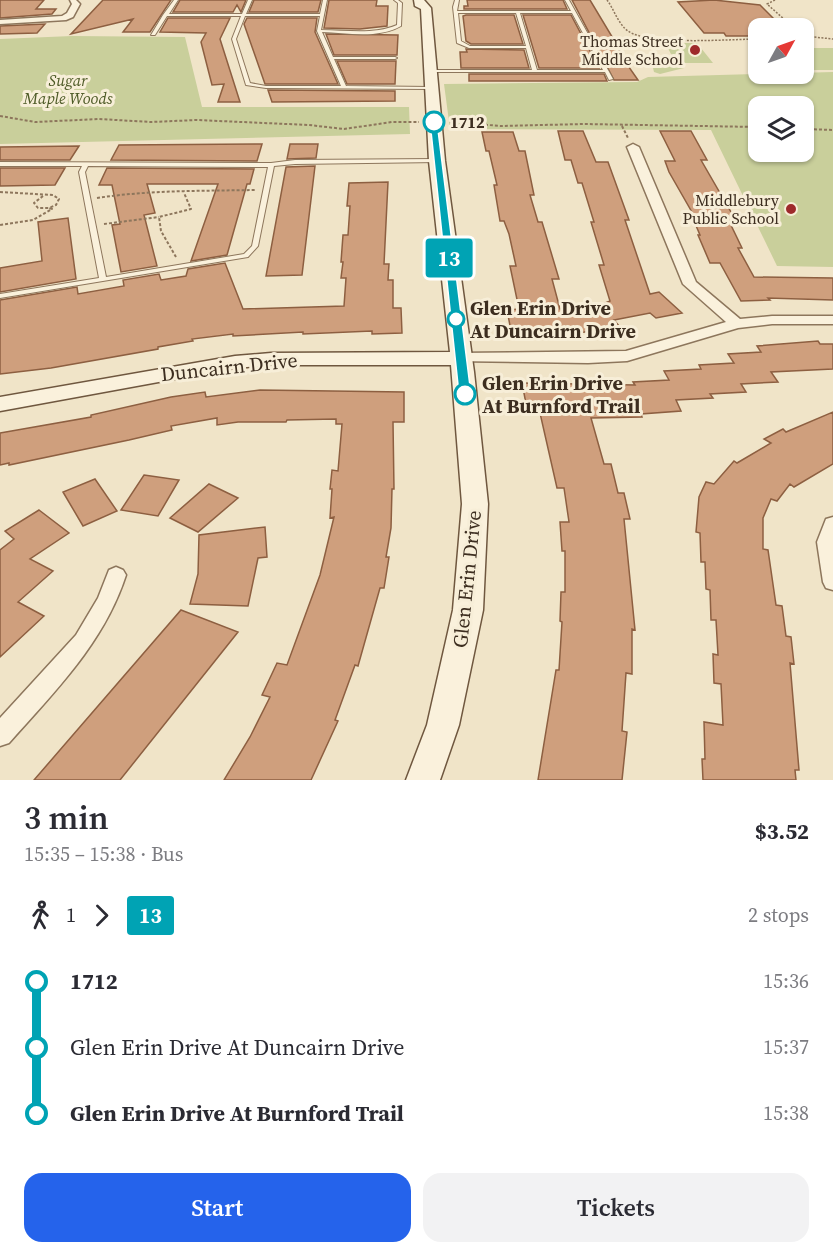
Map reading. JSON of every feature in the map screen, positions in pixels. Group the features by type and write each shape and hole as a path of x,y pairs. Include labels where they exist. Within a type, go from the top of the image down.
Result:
{"street":[{"path":"0,22 63,18 70,15 76,4 73,1"},
{"name":"Glen Erin Drive","path":"423,780 443,725 459,659 473,564 475,504 430,88 427,3"},
{"path":"633,147 690,284 737,324"},
{"path":"460,358 627,356 737,324 772,320 833,320"},
{"name":"Duncairn Drive","path":"0,404 235,362 271,359 460,358"},
{"path":"833,524 827,542 833,582"},
{"path":"0,735 85,639 111,596 116,575"}],"lane":[{"path":"153,34 176,0"},
{"path":"250,0 234,39 248,84 259,87 430,88"},
{"path":"325,0 319,31 344,88"},
{"path":"319,31 383,31 396,28 399,26 400,3 396,0"},
{"path":"457,0 456,12 461,44 469,47 528,47"},
{"path":"567,0 611,79"},
{"path":"456,12 574,12"},
{"path":"518,12 535,71"},
{"path":"165,15 321,15"},
{"path":"332,58 395,58"},
{"path":"430,71 606,71"},
{"path":"0,164 271,165 296,162 437,161"},
{"path":"86,164 82,172 103,278"},
{"path":"0,296 246,256 255,246 271,165"}],"path":[{"path":"607,0 629,33 635,35 653,39 748,39"},
{"path":"775,0 767,4 783,18"},
{"path":"814,37 833,39"},
{"path":"0,116 35,122 99,119 151,122 197,120 309,125 344,129 392,122 451,122 501,126 653,125 748,128"},
{"path":"451,122 456,120"},
{"path":"814,129 833,130"},
{"path":"89,200 141,193 266,190"},
{"path":"0,192 53,195 59,199 56,205 50,208 38,208 34,202 43,196"},
{"path":"93,225 159,217 191,209 184,193"},
{"path":"0,225 33,220 52,209 50,208"},
{"path":"159,217 161,231 181,266"}],"green space":[{"name":"Sugar Maple Woods","path":"72,36 185,37 202,107 409,107 410,134 0,144 0,39"},
{"path":"665,43 697,43 713,63 677,63 684,68 660,74 654,72 652,64 658,60 676,63"},
{"path":"814,48 833,48 833,70 814,70"},
{"path":"833,72 833,267 777,266 711,130 450,129 444,84 637,82 648,77 748,74 748,84 814,84 814,73"}],"building":[{"path":"0,0 44,0 36,9 56,9 52,14 0,18"},
{"path":"103,0 171,0 150,32 123,32 133,19 71,34"},
{"path":"180,0 246,0 241,12 237,5 233,12 173,12"},
{"path":"254,0 321,0 318,12 249,12"},
{"path":"329,0 377,0 376,6 388,6 387,26 360,29 324,28"},
{"path":"467,0 563,0 567,9 464,9 464,6 468,6"},
{"path":"572,0 590,0 620,50 617,50 638,80 614,80"},
{"path":"714,0 760,5 773,18 748,18 748,36 704,33 678,2"},
{"path":"514,15 523,44 471,44 466,41 463,16"},
{"path":"523,15 571,15 599,68 539,68"},
{"path":"168,18 230,18 220,39 240,102 218,102 224,84 212,85 201,42 206,33 160,32"},
{"path":"247,18 317,18 315,32 338,84 265,84 244,24"},
{"path":"45,24 37,33 0,34 0,26"},
{"path":"326,34 398,35 397,55 334,55"},
{"path":"466,49 524,50 529,68 461,68 460,52 467,52"},
{"path":"337,61 396,61 395,84 347,84"},
{"path":"469,74 604,74 607,81 469,81"},
{"path":"268,90 395,91 395,101 272,102"},
{"path":"558,131 583,131 596,162 608,162 629,220 625,220 650,294 659,292 682,313 656,318 650,313 614,320 619,326 579,333 512,336 507,310 519,309 510,266 516,266 509,234 504,221 500,221 494,185 497,185 482,132 513,132 519,151 525,151 534,195 530,195 538,222 542,222 559,279 552,279 560,309 610,309 605,303 610,301 599,265 604,265 591,222 594,222 582,183 578,183 571,160 565,160"},
{"path":"660,131 691,131 707,160 701,160 735,219 728,219 742,248 738,248 754,277 833,278 833,300 768,298 770,300 741,301 720,263 710,263 698,235 700,235 694,221 697,221 669,172 665,161 675,161"},
{"path":"262,144 257,161 111,160 119,145"},
{"path":"290,144 318,144 316,158 287,159"},
{"path":"79,146 70,160 0,160 0,147"},
{"path":"315,166 302,275 266,276 286,167"},
{"path":"0,168 65,168 55,185 0,186"},
{"path":"107,168 254,169 250,184 247,184 227,255 191,261 218,184 147,184 155,213 144,215 157,266 121,272 112,225 120,224 112,185 99,185"},
{"path":"388,182 384,264 389,264 388,280 393,280 393,308 401,308 402,333 372,334 372,331 233,336 233,334 192,339 193,341 158,347 158,349 51,368 0,374 0,300 77,287 78,294 124,286 123,280 159,274 161,280 186,276 188,269 225,263 243,309 344,306 346,278 341,278 343,262 341,262 343,235 348,235 349,183"},
{"path":"68,218 76,279 0,292 0,268 42,261 38,222"},
{"path":"818,341 820,344 833,344 833,369 771,372 778,382 741,384 746,392 710,394 713,398 676,400 681,411 641,414 642,417 591,418 604,464 611,464 618,493 624,493 630,519 624,519 635,630 632,629 632,674 626,673 622,731 627,732 622,780 538,780 556,670 559,670 561,592 565,592 565,551 562,551 560,522 569,522 564,488 557,488 540,413 528,414 522,383 635,385 633,382 669,380 664,371 701,369 699,365 734,363 728,354 761,352 757,346"},
{"path":"260,390 404,392 404,422 393,422 394,489 392,489 391,528 386,557 389,557 384,588 380,588 358,666 355,665 335,720 338,721 311,780 224,780 250,737 270,697 262,695 277,663 287,665 320,575 334,517 330,518 332,489 330,489 332,470 338,471 342,424 336,424 336,419 238,422 217,425 217,418 171,426 172,430 129,440 0,465 0,433 91,417 91,415 171,397 205,392 206,397"},
{"path":"833,412 833,464 794,487 790,484 777,501 771,499 763,518 763,549 768,550 776,605 782,606 786,636 791,637 794,664 790,663 799,770 795,770 796,780 703,780 704,722 723,725 721,684 714,683 713,654 718,655 716,620 711,620 710,590 706,589 705,562 701,562 700,533 696,532 699,497 706,482 714,484 734,461 737,463 771,443 764,439 783,429 786,432"},
{"path":"144,475 179,480 158,516 121,510"},
{"path":"95,479 117,511 83,526 63,492"},
{"path":"209,484 238,498 198,532 170,518"},
{"path":"39,510 69,533 30,559 53,571 18,602 44,616 0,657 0,550 14,539 5,531"},
{"path":"265,527 267,557 258,558 248,606 190,604 198,574 199,535"},
{"path":"181,610 238,632 120,780 34,780"}],"bus line":[{"name":"13","path":"434,122 465,394"}],"place":[{"name":"Thomas Street Middle School","path":"695,50"},
{"name":"1712","path":"434,122"},
{"name":"Middlebury Public School","path":"791,209"},
{"name":"Glen Erin Drive At Duncairn Drive","path":"456,319"},
{"name":"Glen Erin Drive At Burnford Trail","path":"465,394"}]}
